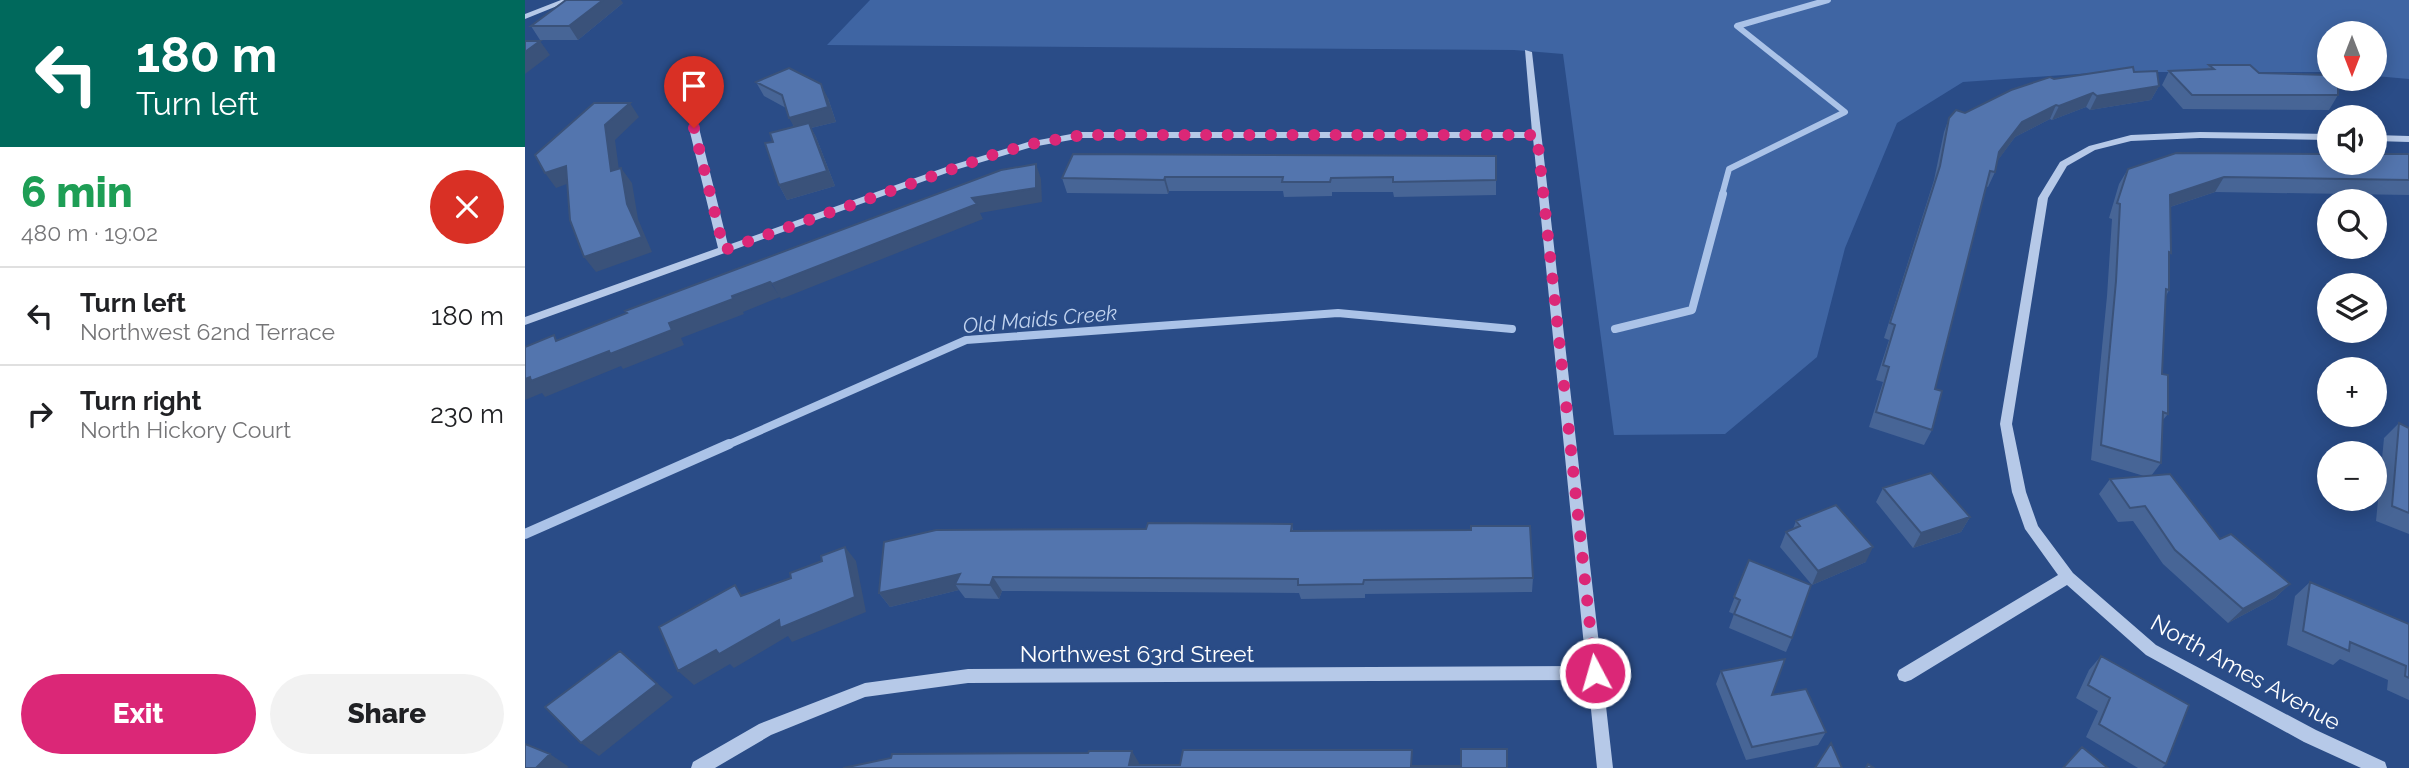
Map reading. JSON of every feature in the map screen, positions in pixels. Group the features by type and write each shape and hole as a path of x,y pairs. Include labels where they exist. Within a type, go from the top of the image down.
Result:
{"street":[{"path":"525,17 568,0"},
{"path":"1528,52 1605,768"},
{"path":"694,128 724,250"},
{"path":"525,321 963,165 1057,138 1082,135 1537,135"},
{"name":"North Ames Avenue","path":"2317,137 2200,135 2131,138 2092,148 2063,164 2043,198 2005,424 2019,492 2032,529 2068,578 2151,650 2310,736 2379,768"},
{"path":"2387,138 2409,139"},
{"path":"1905,675 2068,578"},
{"name":"Northwest 63rd Street","path":"699,768 765,729 865,690 968,676 1595,673"}],"shaded area":[{"path":"870,0 2409,0 2409,79 2387,77 2387,21 2317,21 2317,72 2106,72 1963,82 1897,123 1845,248 1817,357 1725,434 1614,435 1563,54 1514,50 827,45"}],"building":[{"path":"566,0 603,0 569,26 531,26"},
{"path":"525,41 540,41 525,52"},
{"path":"2209,65 2250,65 2259,73 2317,75 2317,91 2338,91 2338,95 2192,95 2169,71 2214,69"},
{"path":"2133,67 2134,72 2157,71 2159,86 2097,96 2093,93 2056,105 2022,122 1999,152 1995,172 1990,171 1935,389 1942,391 1932,430 1876,412 1889,367 1883,365 1895,325 1890,323 1940,166 1949,118 1956,110 1965,113 2011,90 2050,77 2054,79"},
{"path":"789,68 821,84 828,107 789,118 782,95 756,82"},
{"path":"594,103 630,103 605,125 611,171 621,168 627,204 642,237 584,257 570,220 566,166 545,173 535,155"},
{"path":"809,123 827,171 779,185 765,143 773,142 770,133"},
{"path":"2176,153 2317,154 2317,175 2387,175 2387,154 2409,154 2409,180 2224,177 2170,195 2171,253 2169,252 2169,290 2166,289 2162,374 2168,375 2168,414 2163,412 2161,463 2101,445 2116,281 2120,204 2117,203 2128,169"},
{"path":"1073,154 1496,156 1496,180 1393,182 1393,177 1331,178 1330,182 1282,182 1283,177 1165,177 1164,180 1062,178"},
{"path":"1036,164 1036,188 972,198 977,204 772,284 770,282 732,296 733,299 669,323 672,330 531,381 530,377 525,379 525,347 554,335 556,341 627,313 625,311 1001,170"},
{"path":"2399,423 2409,428 2409,513 2392,506"},
{"path":"1931,473 1970,517 1921,533 1883,488"},
{"path":"2170,474 2220,539 2231,534 2290,584 2243,609 2175,550 2145,506 2130,508 2110,479"},
{"path":"1836,505 1873,547 1818,571 1786,532 1800,526 1796,521"},
{"path":"1148,523 1292,524 1291,531 1471,530 1471,526 1530,526 1533,578 1364,580 1363,584 1298,585 1298,579 993,577 990,585 955,584 960,574 879,593 884,542 936,530 1146,529"},
{"path":"845,547 855,597 780,628 779,620 719,654 716,650 678,671 659,627 735,585 741,596 791,578 790,573 822,561 821,556"},
{"path":"1749,560 1811,585 1792,638 1734,614 1740,600 1734,597"},
{"path":"2310,582 2409,624 2409,678 2405,676 2406,666 2350,642 2349,651 2303,631"},
{"path":"620,651 657,684 581,743 545,707"},
{"path":"2101,656 2189,705 2166,764 2099,724 2110,698 2088,685"},
{"path":"1785,659 1772,695 1806,689 1826,732 1752,747 1721,671"},
{"path":"1831,743 1842,768 1815,768"},
{"path":"525,744 550,754 536,768 525,768"},
{"path":"2082,747 2108,768 2063,768"},
{"path":"1461,749 1507,749 1507,768 843,768 891,758 892,754 1089,751 1132,751 1129,765 1180,765 1183,750 1412,750 1411,766 1461,766"}],"waterway":[{"name":"Old Maids Creek","path":"1722,195 1729,169 1845,112 1737,26 1828,0"},
{"name":"Old Maids Creek","path":"1615,329 1692,310 1723,194"},
{"name":"Old Maids Creek","path":"725,446 966,340 1338,313 1512,329"},
{"name":"Old Maids Creek","path":"525,534 729,444"}],"route":[{"path":"694,128 724,250 974,161 1057,138 1082,135 1537,135 1595,673"}]}
